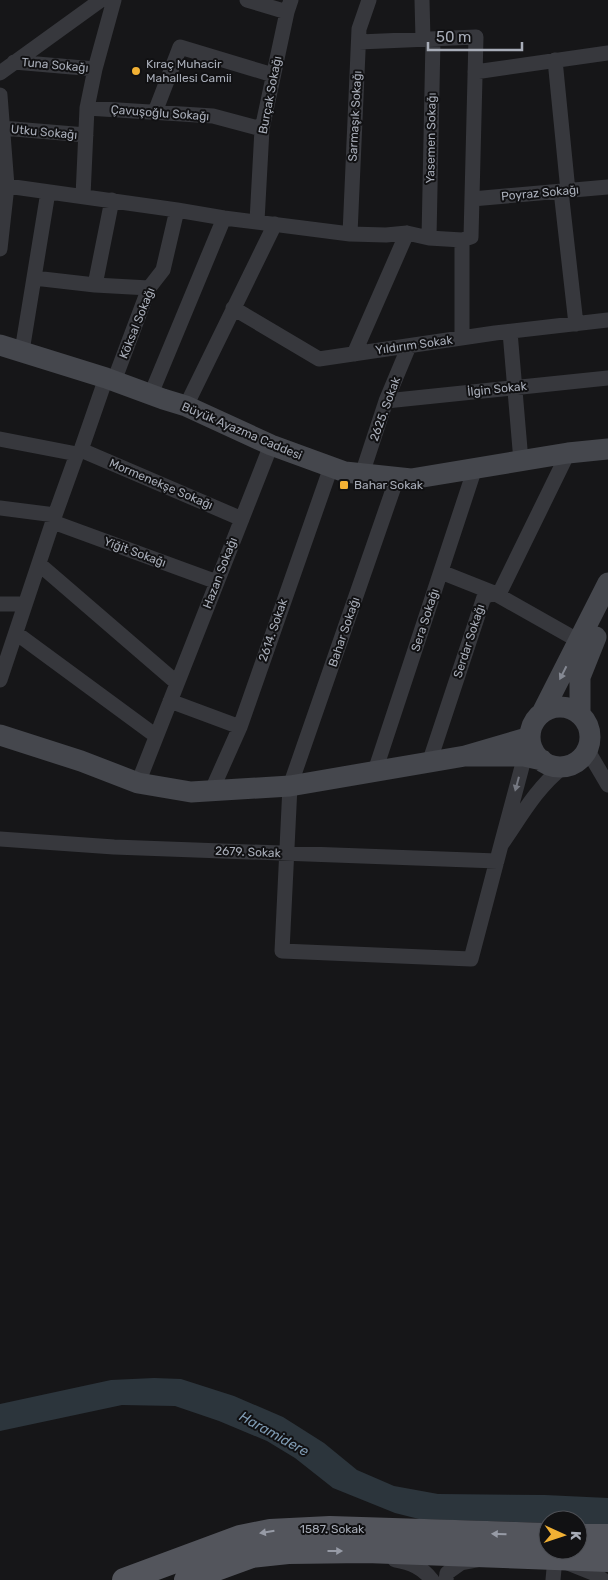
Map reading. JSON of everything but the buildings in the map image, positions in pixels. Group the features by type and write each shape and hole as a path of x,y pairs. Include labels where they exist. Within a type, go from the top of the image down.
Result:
{"main road":[{"name":"1587. Sokak","path":"124,1580 240,1537 270,1531 330,1528 538,1550"},
{"path":"588,1536 608,1536"},
{"name":"1587. Sokak","path":"186,1580 252,1556 288,1552 366,1551 493,1556 538,1552"},
{"name":"1587. Sokak","path":"577,1560 601,1568"}],"street":[{"path":"0,73 101,0"},
{"path":"83,196 87,108 95,69 114,0"},
{"path":"247,0 289,6"},
{"name":"Sarmaşık Sokağı","path":"350,234 360,29 369,0"},
{"name":"Yasemen Sokağı","path":"422,0 428,39 429,238"},
{"name":"Burçak Sokağı","path":"257,221 262,129 289,6"},
{"path":"5,190 83,196 224,218 350,234 386,235 407,233 429,238 462,240 471,237 476,37 359,42"},
{"path":"155,112 180,47 273,75"},
{"path":"475,72 608,53"},
{"path":"555,60 576,324"},
{"name":"Tuna Sokağı","path":"14,62 95,69"},
{"path":"0,95 5,190 0,249"},
{"name":"Çavuşoğlu Sokağı","path":"87,108 213,116 262,129"},
{"name":"Utku Sokağı","path":"2,128 86,135"},
{"name":"Poyraz Sokağı","path":"472,199 608,187"},
{"path":"22,351 48,192"},
{"path":"95,285 112,200"},
{"name":"Köksal Sokağı","path":"0,680 54,518 79,452 149,288 163,270 177,210"},
{"path":"152,394 224,218"},
{"path":"186,406 275,224"},
{"path":"354,354 407,233"},
{"path":"462,240 462,338"},
{"path":"34,278 95,285 149,288"},
{"name":"Yıldırım Sokak","path":"233,308 319,359 462,338 608,320"},
{"path":"510,332 521,461"},
{"name":"Büyük Ayazma Caddesi","path":"0,345 110,379 186,406 270,445 345,472 411,479 568,453 608,449"},
{"name":"2625. Sokak","path":"362,474 386,401 409,346"},
{"name":"İlgin Sokak","path":"386,401 608,378"},
{"name":"Mormenekşe Sokağı","path":"0,439 79,452 242,519"},
{"name":"Hazan Sokağı","path":"138,783 270,445"},
{"name":"Serdar Sokağı","path":"429,763 484,597 502,590 568,453"},
{"name":"2614. Sokak","path":"211,792 240,726 330,467"},
{"name":"Sera Sokağı","path":"375,771 475,468"},
{"name":"Bahar Sokağı","path":"397,478 290,786 282,951 471,959 497,861"},
{"name":"Yiğit Sokağı","path":"0,508 54,518 217,582"},
{"path":"39,564 177,683"},
{"path":"441,572 494,593 579,641"},
{"path":"497,861 532,751 531,727 543,711 608,583"},
{"path":"0,604 25,604"},
{"path":"580,713 580,677 587,656 608,613"},
{"path":"16,633 156,736"},
{"path":"170,701 240,726"},
{"path":"0,734 81,761 138,783 191,792 211,792 290,786 465,756 532,751 553,766 563,767 573,765 582,759 588,751 591,741 587,721 572,708 552,707 543,711"},
{"path":"588,751 608,785"},
{"path":"501,845 535,795 548,779 563,767"},
{"name":"2679. Sokak","path":"0,839 114,847 497,861"},
{"path":"366,1551 422,1568 432,1580"},
{"path":"446,1580 447,1573 461,1563 493,1556"}],"water":[{"name":"Haramidere","path":"181,1379 234,1396 283,1417 324,1443 357,1470 394,1486 438,1494 545,1495 608,1498 608,1524 588,1524 588,1510 538,1510 538,1523 419,1519 395,1513 333,1488 295,1458 267,1441 219,1421 175,1406 122,1405 0,1431 0,1404 111,1380"}],"place":[{"name":"Kıraç Muhacir Mahallesi Camii","path":"136,71"},
{"name":"Bahar Sokak","path":"344,485"}]}
